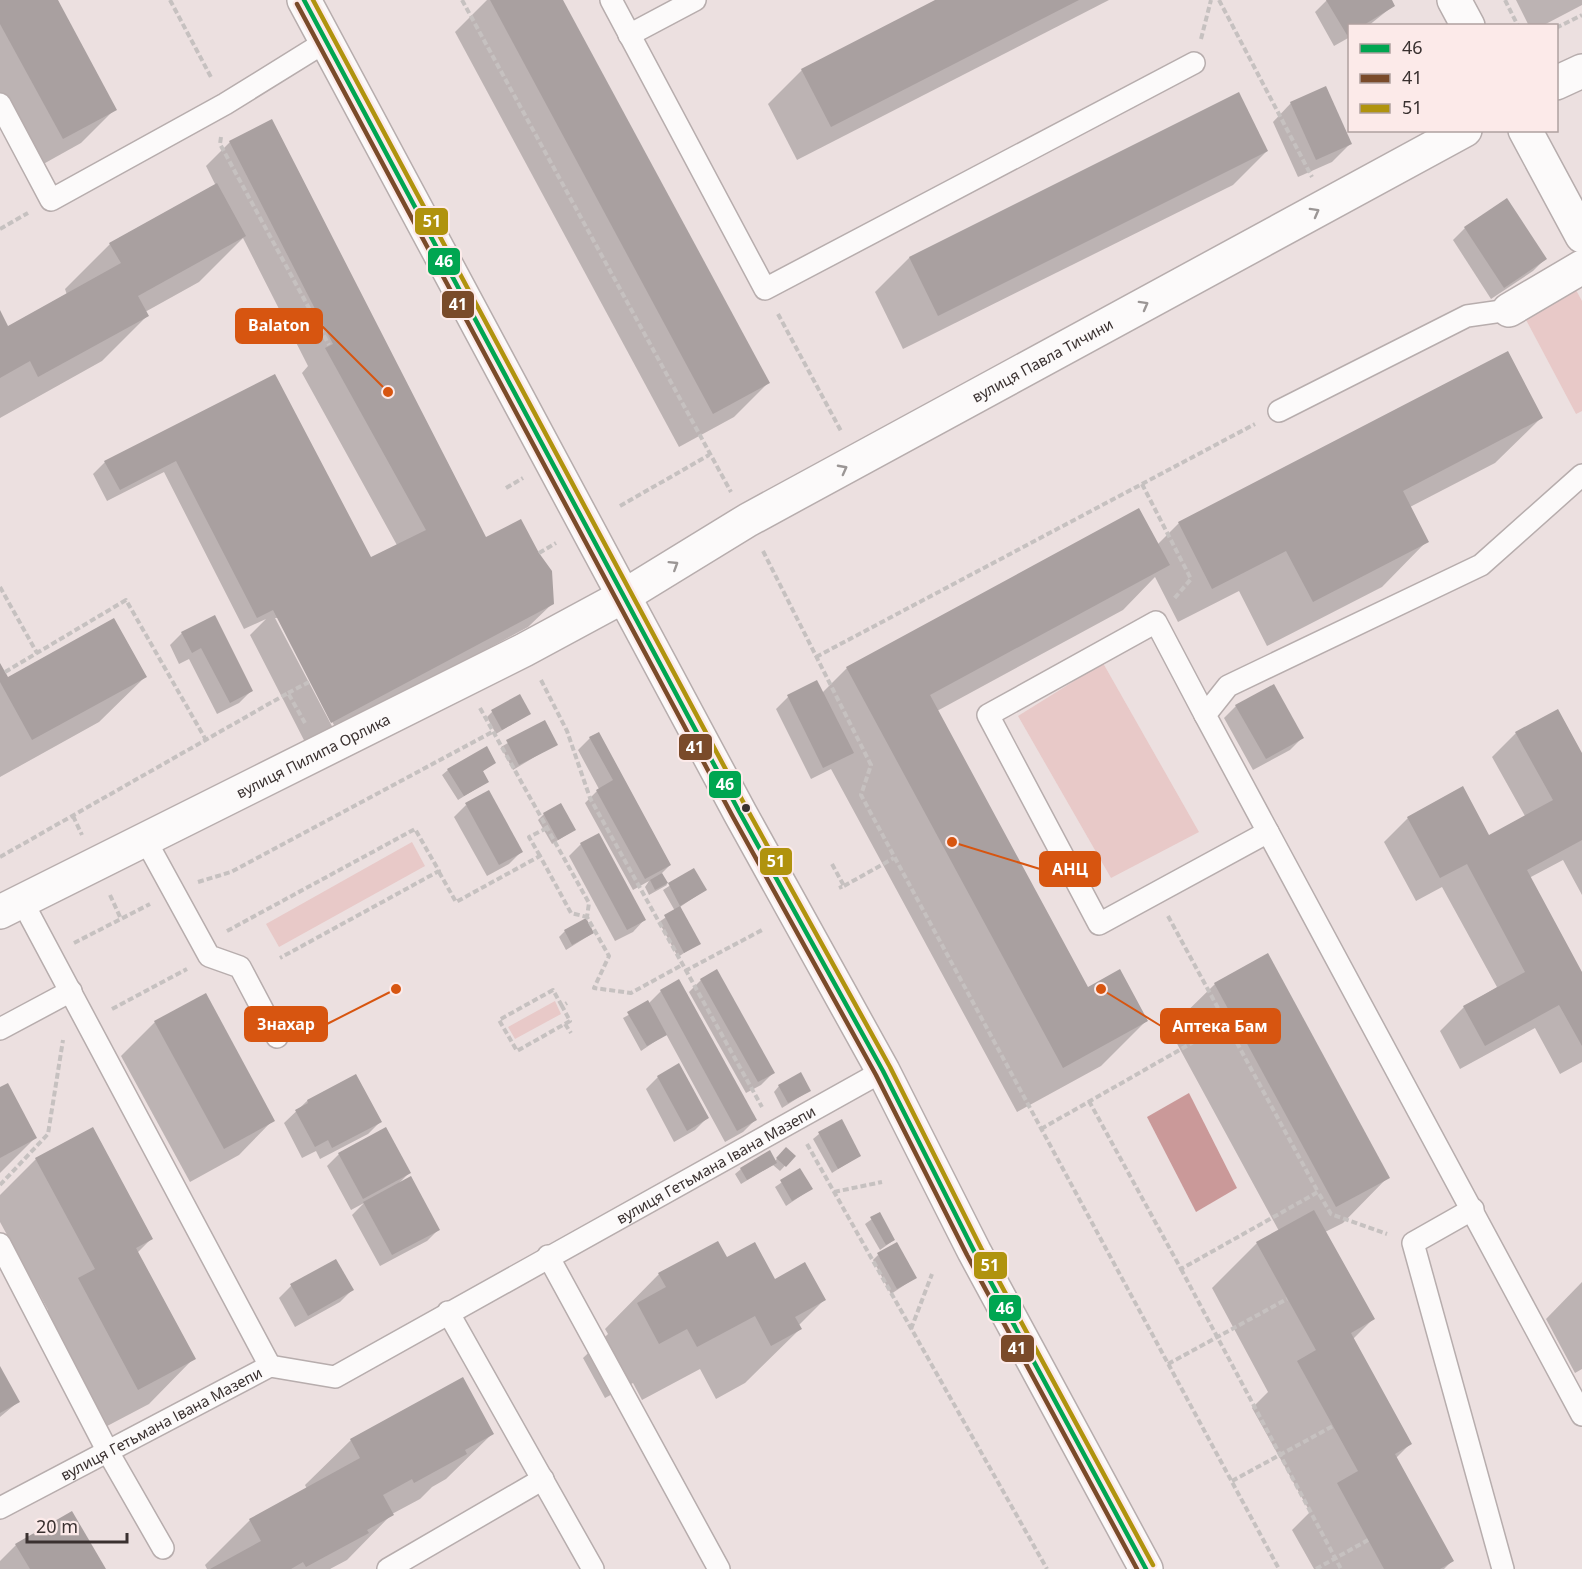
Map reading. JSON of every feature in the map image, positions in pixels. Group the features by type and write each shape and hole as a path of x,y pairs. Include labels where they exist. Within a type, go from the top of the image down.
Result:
{"street":[{"path":"304,0 740,813 883,1071 974,1251 1146,1569"},
{"path":"1454,0 1467,24"},
{"path":"1558,83 1582,71"},
{"name":"вулиця Павла Тичини","path":"624,596 748,520 1461,132"},
{"path":"1526,132 1582,236"},
{"path":"1509,310 1582,267"},
{"name":"вулиця Пилипа Орлика","path":"11,906 146,841 524,650 624,596"}],"lane":[{"path":"611,0 765,289 1194,63"},
{"path":"629,35 694,0"},
{"path":"0,104 51,200 225,104 325,42"},
{"path":"1279,411 1467,316 1509,310"},
{"path":"1205,715 1228,686 1481,564 1582,475"},
{"path":"1268,832 1099,924 988,715 1156,622 1582,1412"},
{"path":"146,841 209,956 240,967 277,1037"},
{"path":"11,906 71,992 270,1366"},
{"path":"0,1029 71,992"},
{"name":"вулиця Гетьмана Івана Мазепи","path":"0,1508 270,1366 335,1377 447,1312 883,1071"},
{"path":"1473,1209 1413,1244 1503,1569"},
{"path":"0,1244 108,1452 164,1548"},
{"path":"548,1256 719,1569"},
{"path":"447,1312 593,1569"},
{"path":"388,1569 543,1479"}],"path":[{"path":"170,0 225,104 220,144 329,345"},
{"path":"462,0 709,455 748,520 871,765 861,795 1279,1569"},
{"path":"1194,63 1211,0"},
{"path":"1219,0 1317,186"},
{"path":"1505,0 1517,24"},
{"path":"1558,27 1582,15"},
{"path":"765,289 857,461"},
{"path":"816,657 1279,411"},
{"path":"620,506 709,455"},
{"path":"1142,484 1191,579 1156,622"},
{"path":"538,553 562,539"},
{"path":"0,587 37,653"},
{"path":"5,672 126,600 206,740"},
{"path":"537,674 567,731 590,798 766,1112"},
{"path":"0,857 309,682"},
{"path":"288,693 311,732"},
{"path":"490,701 480,707 589,903 587,916 609,956 594,988 632,993 682,965"},
{"path":"192,884 231,872 494,731"},
{"path":"547,828 529,837 572,913 587,916"},
{"path":"222,934 415,829 456,902 540,856"},
{"path":"838,888 894,858"},
{"path":"832,864 844,886"},
{"path":"280,958 439,871"},
{"path":"109,893 121,919"},
{"path":"1156,893 1330,1214 1413,1244"},
{"path":"65,947 159,900"},
{"path":"685,971 762,930"},
{"path":"132,998 187,969"},
{"path":"553,990 562,1006 570,1021 517,1051 499,1020 553,990"},
{"path":"0,1185 48,1134 71,992"},
{"path":"562,1006 567,1003"},
{"path":"565,1024 571,1033"},
{"path":"1041,1129 1226,1024"},
{"path":"1089,1101 1341,1569"},
{"path":"804,1138 910,1330 1047,1569"},
{"path":"834,1192 882,1182"},
{"path":"1181,1269 1317,1192"},
{"path":"910,1330 932,1274"},
{"path":"1168,1365 1287,1299"},
{"path":"1232,1481 1333,1425"},
{"path":"1316,1569 1368,1540"}],"shaded area":[{"path":"1576,290 1582,301 1582,411 1576,414 1525,318"},
{"path":"1103,663 1199,832 1111,878 1018,716"},
{"path":"412,842 425,866 279,947 266,924"},
{"path":"555,1001 561,1014 515,1039 508,1027"},
{"path":"1189,1093 1237,1188 1196,1212 1147,1117"}],"building":[{"path":"0,0 58,0 117,110 63,139 0,24"},
{"path":"490,0 563,0 770,383 713,414"},
{"path":"935,0 1079,0 831,127 801,69"},
{"path":"1326,0 1392,0 1395,6 1365,24 1348,24 1347,35"},
{"path":"1326,86 1352,144 1316,160 1290,102"},
{"path":"1239,92 1268,151 938,316 909,257"},
{"path":"272,119 486,537 521,519 539,553 552,571 554,604 331,723 273,610 257,618 176,461 120,490 104,461 275,374 371,557 426,530 325,348 333,344 229,141"},
{"path":"217,183 246,236 138,296 149,316 38,377 30,361 0,378 0,310 8,326 121,263 109,243"},
{"path":"1507,198 1547,259 1504,288 1464,227"},
{"path":"1508,351 1543,418 1403,491 1429,542 1313,602 1286,551 1212,589 1178,522"},
{"path":"1139,508 1170,565 930,695 1088,987 1120,969 1148,1021 1063,1068 846,667"},
{"path":"215,615 253,691 230,703 201,648 192,653 181,632"},
{"path":"114,618 147,677 32,740 0,682 0,663 8,677"},
{"path":"817,680 854,753 823,768 787,695"},
{"path":"1274,684 1304,738 1266,759 1235,705"},
{"path":"520,694 531,714 502,730 491,710"},
{"path":"1558,709 1582,753 1582,840 1527,870 1582,972 1582,1046 1559,1005 1485,1046 1463,1006 1525,972 1467,864 1440,878 1407,817 1463,786 1489,835 1553,800 1515,732"},
{"path":"545,720 558,745 519,765 506,740"},
{"path":"599,732 671,865 645,879 596,790 613,780 589,737"},
{"path":"487,746 496,763 483,771 489,782 464,796 447,769"},
{"path":"489,790 523,852 499,865 465,803"},
{"path":"561,803 576,830 558,840 543,813"},
{"path":"599,833 646,920 627,930 580,843"},
{"path":"694,868 707,890 680,906 668,883"},
{"path":"662,873 668,883 655,890 650,880"},
{"path":"680,906 701,944 684,953 664,915"},
{"path":"586,918 594,933 572,945 564,930"},
{"path":"1268,953 1390,1178 1336,1207 1214,983"},
{"path":"717,969 775,1073 758,1082 700,979"},
{"path":"679,979 757,1120 737,1131 660,990"},
{"path":"206,993 275,1121 224,1149 154,1021"},
{"path":"648,1000 667,1035 647,1046 627,1012"},
{"path":"679,1063 709,1118 687,1131 657,1076"},
{"path":"801,1072 811,1091 788,1103 778,1085"},
{"path":"356,1074 382,1122 332,1148 328,1140 315,1147 295,1110 308,1103 307,1100"},
{"path":"8,1083 37,1138 0,1158 0,1087"},
{"path":"842,1119 861,1156 838,1169 818,1132"},
{"path":"93,1127 153,1239 136,1248 196,1359 138,1390 78,1278 95,1269 35,1158"},
{"path":"386,1127 411,1173 363,1199 338,1153"},
{"path":"786,1147 796,1156 786,1167 776,1158"},
{"path":"770,1150 777,1163 747,1180 740,1168"},
{"path":"800,1168 813,1189 792,1201 780,1180"},
{"path":"411,1176 440,1230 392,1255 363,1202"},
{"path":"1314,1210 1375,1319 1351,1333 1412,1444 1395,1454 1454,1561 1440,1569 1384,1569 1337,1483 1358,1471 1297,1361 1316,1350 1256,1242"},
{"path":"880,1212 895,1240 886,1245 870,1217"},
{"path":"718,1241 727,1257 755,1242 775,1279 805,1262 826,1300 795,1317 802,1329 771,1346 755,1316 697,1347 687,1329 659,1344 637,1303 666,1287 658,1273"},
{"path":"897,1242 917,1278 897,1289 877,1253"},
{"path":"336,1259 354,1290 308,1316 290,1284"},
{"path":"0,1366 20,1402 0,1413"},
{"path":"463,1377 494,1434 465,1450 467,1454 414,1483 412,1479 383,1495 394,1515 367,1530 369,1533 306,1567 303,1562 291,1569 210,1569 261,1541 249,1519 360,1458 350,1439"},
{"path":"72,1511 106,1569 30,1569 15,1544"}],"transit line":[{"name":"46","path":"304,0 740,813 883,1071 974,1251 1146,1569"},
{"name":"51","path":"313,0 747,809 890,1067 981,1248 1153,1565"},
{"name":"41","path":"297,4 733,817 876,1075 967,1255 1137,1569"}],"place":[{"name":"Balaton","path":"388,392"},
{"name":"АНЦ","path":"952,842"},
{"name":"Знахар","path":"396,989"},
{"name":"Аптека Бам","path":"1101,989"}]}
